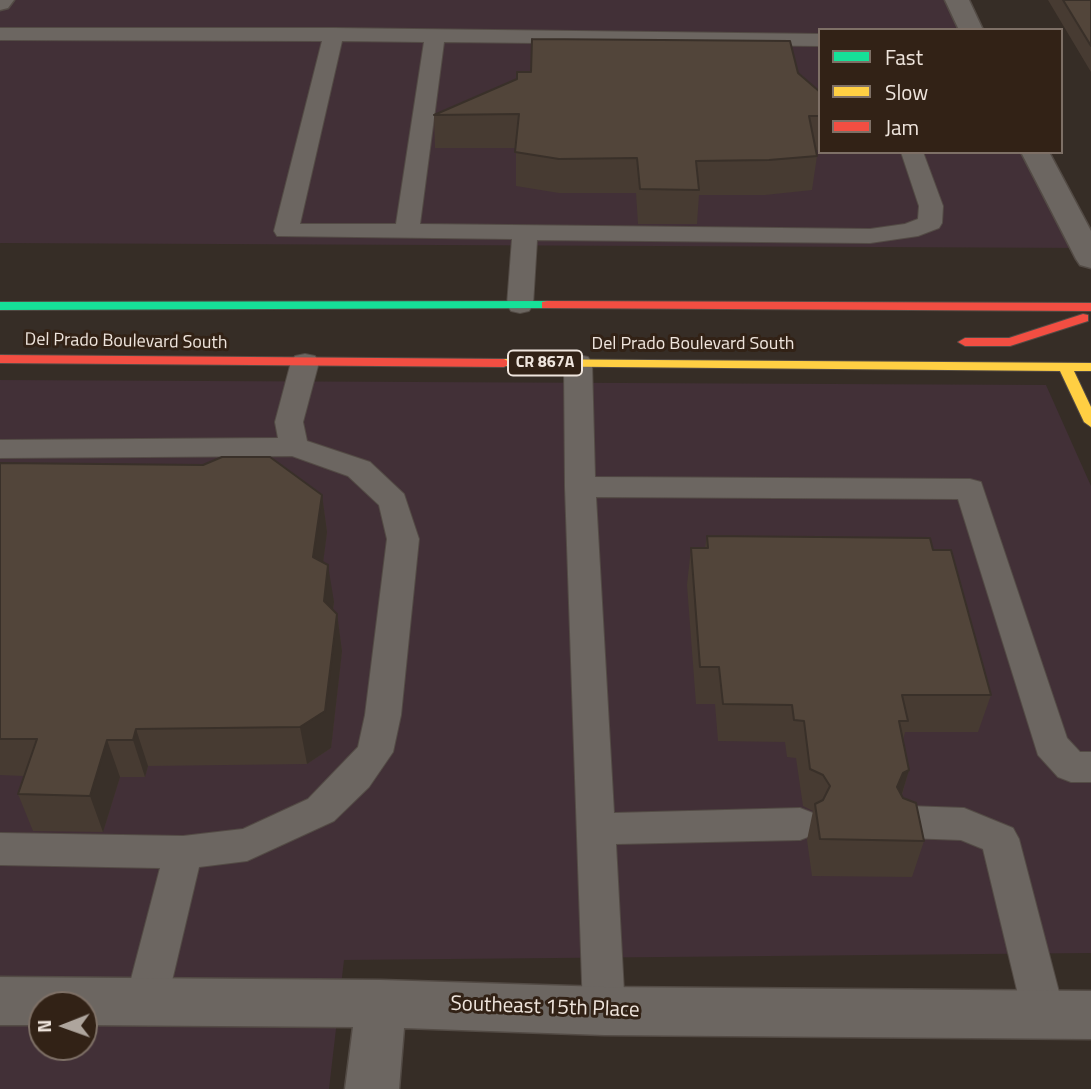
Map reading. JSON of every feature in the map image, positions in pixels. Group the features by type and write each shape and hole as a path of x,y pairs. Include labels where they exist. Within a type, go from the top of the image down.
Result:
{"main road":[{"name":"Del Prado Boulevard South","path":"0,306 1091,307"},
{"path":"954,342 1010,342 1091,315"},
{"path":"706,364 778,347"},
{"name":"Del Prado Boulevard South","path":"0,359 1091,367"},
{"path":"1091,361 1065,367 1091,422"}],"street":[{"path":"957,0 970,28"},
{"path":"1036,154 1091,259"},
{"name":"Southeast 15th Place","path":"0,1000 381,1004 604,1011 1068,1015"},
{"path":"372,1089 381,1004"}],"lane":[{"path":"0,34 334,34 818,40"},
{"path":"334,34 286,231 870,236 909,231 930,223 931,206 913,154"},
{"path":"407,231 436,36"},
{"path":"520,305 525,233"},
{"path":"294,447 289,422 305,362"},
{"path":"578,363 580,487 604,1011"},
{"path":"0,449 294,447 359,468 393,501 403,539 383,715 375,752 356,776 321,810 247,845 183,852 0,849"},
{"path":"580,487 970,489 1051,745 1071,767 1091,767"},
{"path":"908,822 964,824 1000,839 1068,1015"},
{"path":"596,829 800,824"},
{"path":"146,1002 183,852"}],"shaded area":[{"path":"0,0 945,0 961,28 818,28 818,154 1035,154 1090,248 0,243"},
{"path":"0,380 1046,385 1091,486 1091,953 344,960 329,1089 0,1089"}],"building":[{"path":"1063,0 1091,0 1091,46"},
{"path":"532,39 790,41 798,73 818,90 818,116 809,116 817,156 696,161 699,190 640,189 637,158 559,159 515,152 519,114 434,115 517,79 517,72 531,72"},
{"path":"222,457 270,457 322,495 313,557 328,565 324,601 337,614 325,711 300,727 136,729 133,740 107,740 90,796 18,794 37,739 0,739 0,463 203,465"},
{"path":"707,536 930,538 933,550 951,550 991,695 902,695 908,721 899,721 909,770 903,773 897,787 903,798 916,803 924,841 820,839 815,804 823,800 830,786 823,775 810,769 804,721 794,720 792,705 723,704 719,667 700,667 691,548 708,548"}],"traffic: fast":[{"path":"0,306 547,305"}],"traffic: slow":[{"path":"504,363 1091,367"},
{"path":"1065,367 1091,422"}],"traffic: jam":[{"path":"547,305 1091,307"},
{"path":"965,342 1010,342 1083,318"},
{"path":"0,359 504,363"}]}
